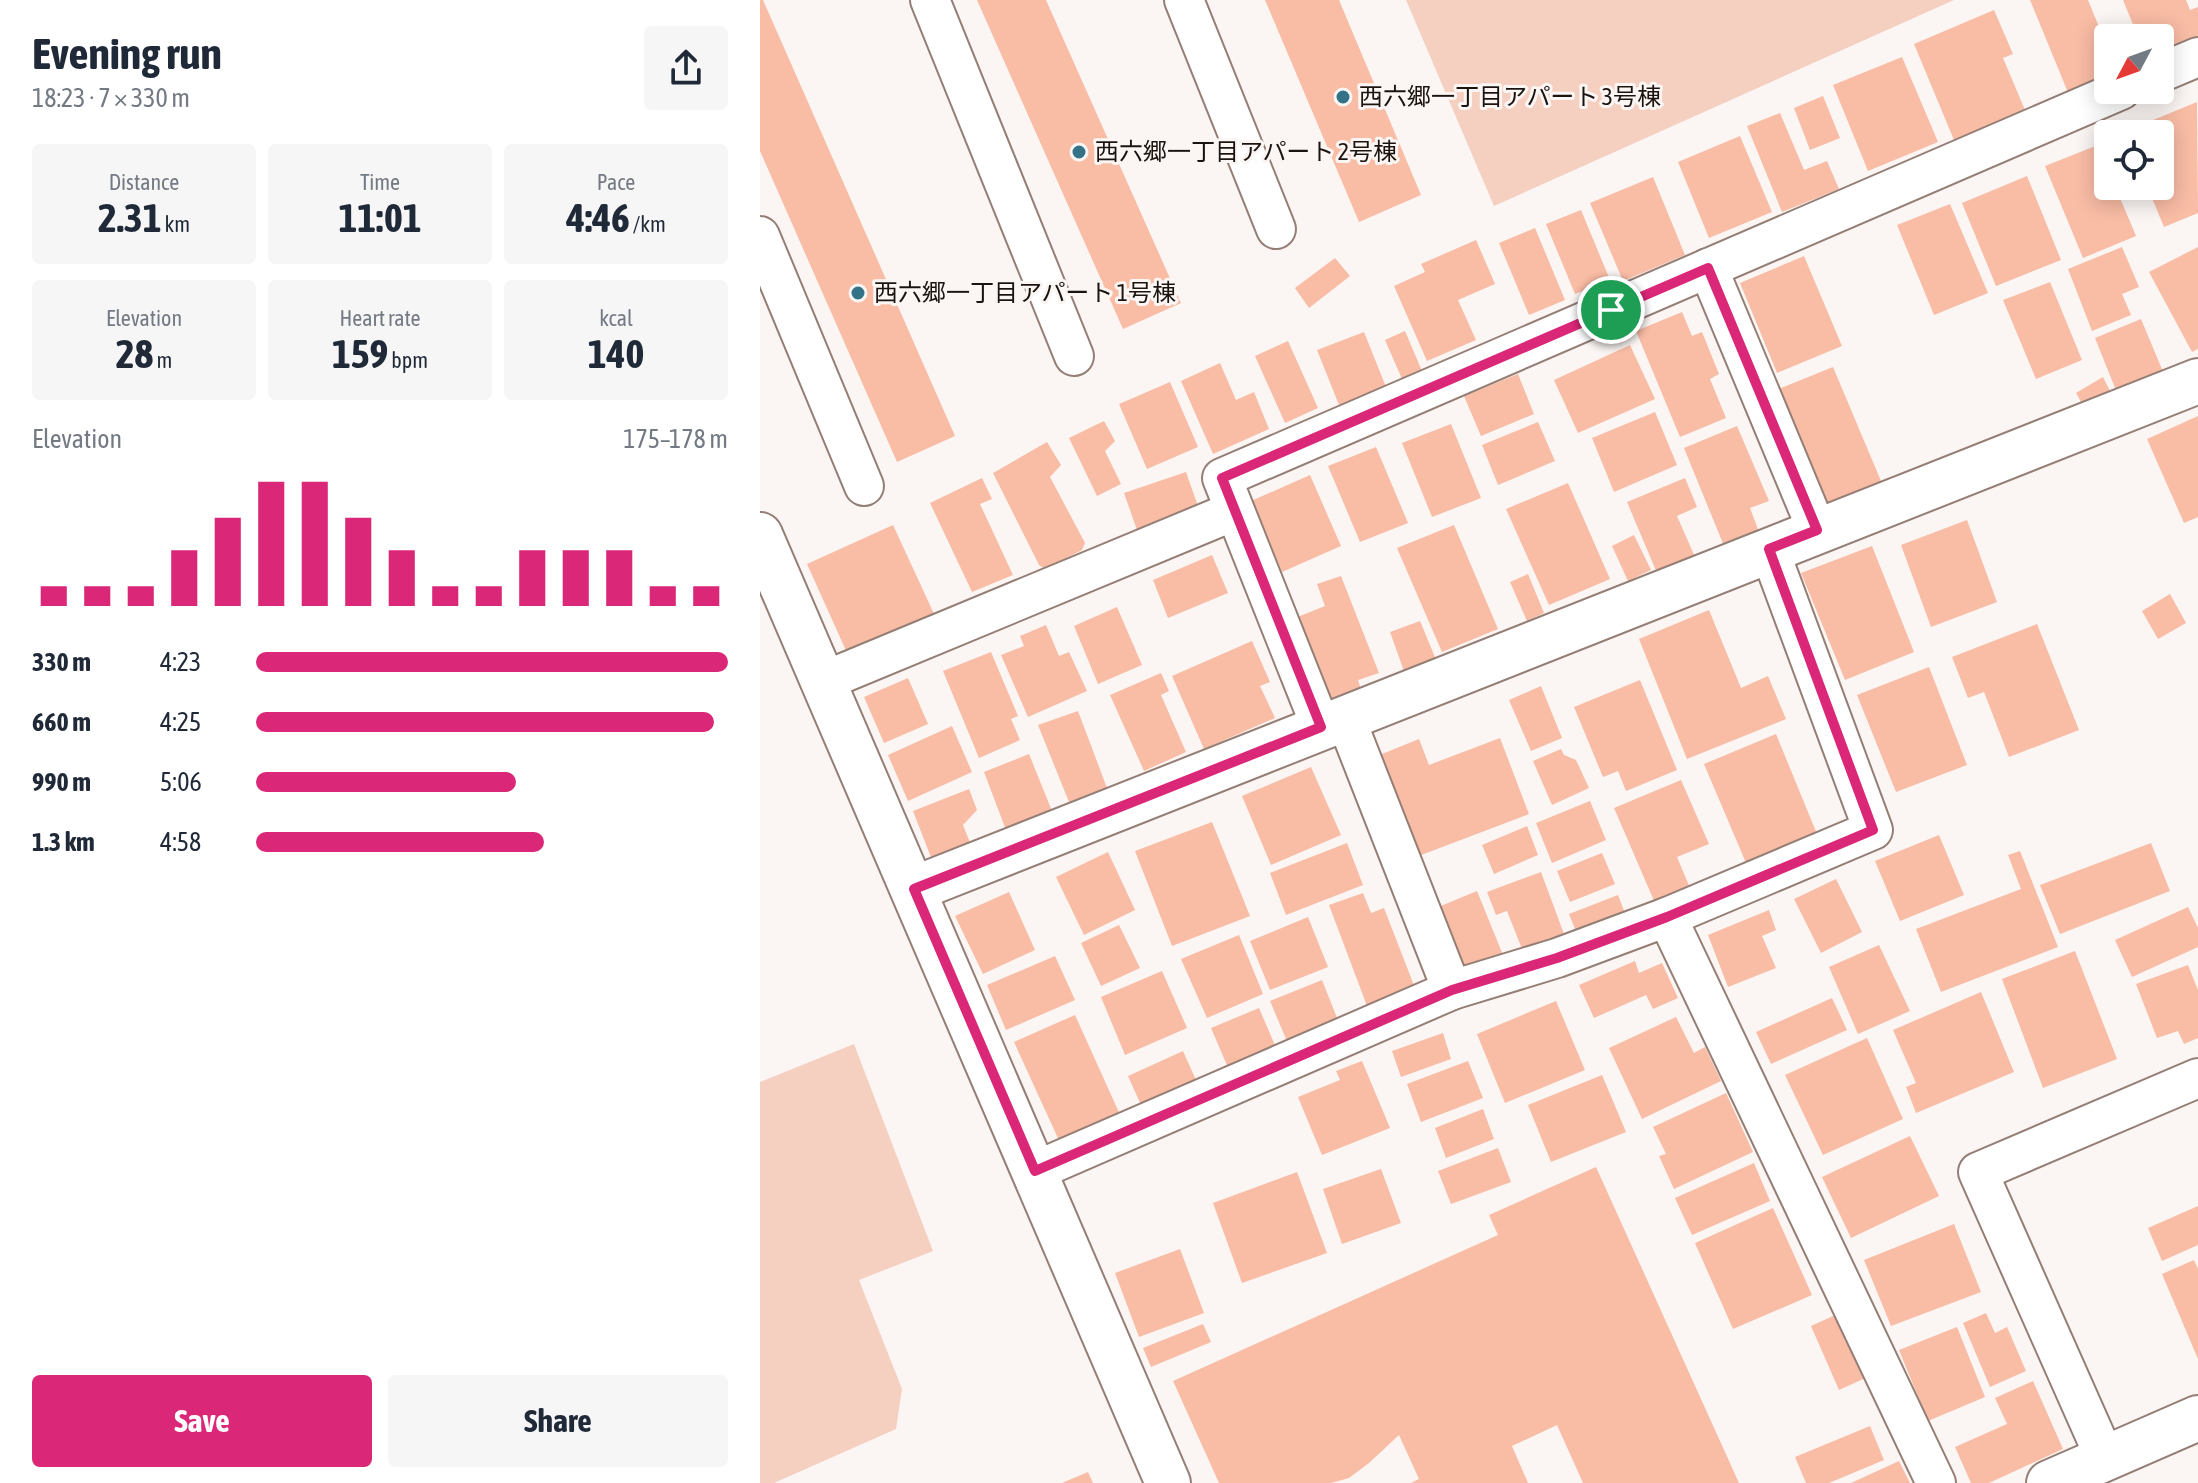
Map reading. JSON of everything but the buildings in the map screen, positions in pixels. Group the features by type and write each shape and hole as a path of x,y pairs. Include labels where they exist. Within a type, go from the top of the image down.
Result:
{"street":[{"path":"914,889 2198,381"},
{"path":"760,535 771,591 824,681 1168,1483"},
{"path":"2049,1483 2198,1418"}],"lane":[{"path":"930,0 1074,356"},
{"path":"1184,0 1276,229"},
{"path":"2174,67 2198,57"},
{"path":"1452,990 1333,722 1234,511 1222,478 2094,102"},
{"path":"760,236 864,486"},
{"path":"1708,268 1817,530"},
{"path":"824,681 1234,511"},
{"path":"1035,1171 1452,990 1557,958 1667,917 1873,830 1769,549"},
{"path":"1667,917 1936,1483"},
{"path":"2105,1458 1978,1172 2198,1078"}],"shaded area":[{"path":"1406,0 1954,0 1494,206"},
{"path":"854,1044 933,1251 859,1280 902,1389 896,1429 774,1483 760,1483 760,1082"}],"place":[{"name":"西六郷一丁目アパート 3号棟","path":"1343,97"},
{"name":"西六郷一丁目アパート 2号棟","path":"1079,152"},
{"name":"西六郷一丁目アパート 1号棟","path":"858,293"}],"route":[{"path":"1708,268 1817,530 1769,549 1873,830 1667,917 1557,958 1452,990 1035,1171 914,889 1321,727 1222,478 1611,310 1708,268"}]}
